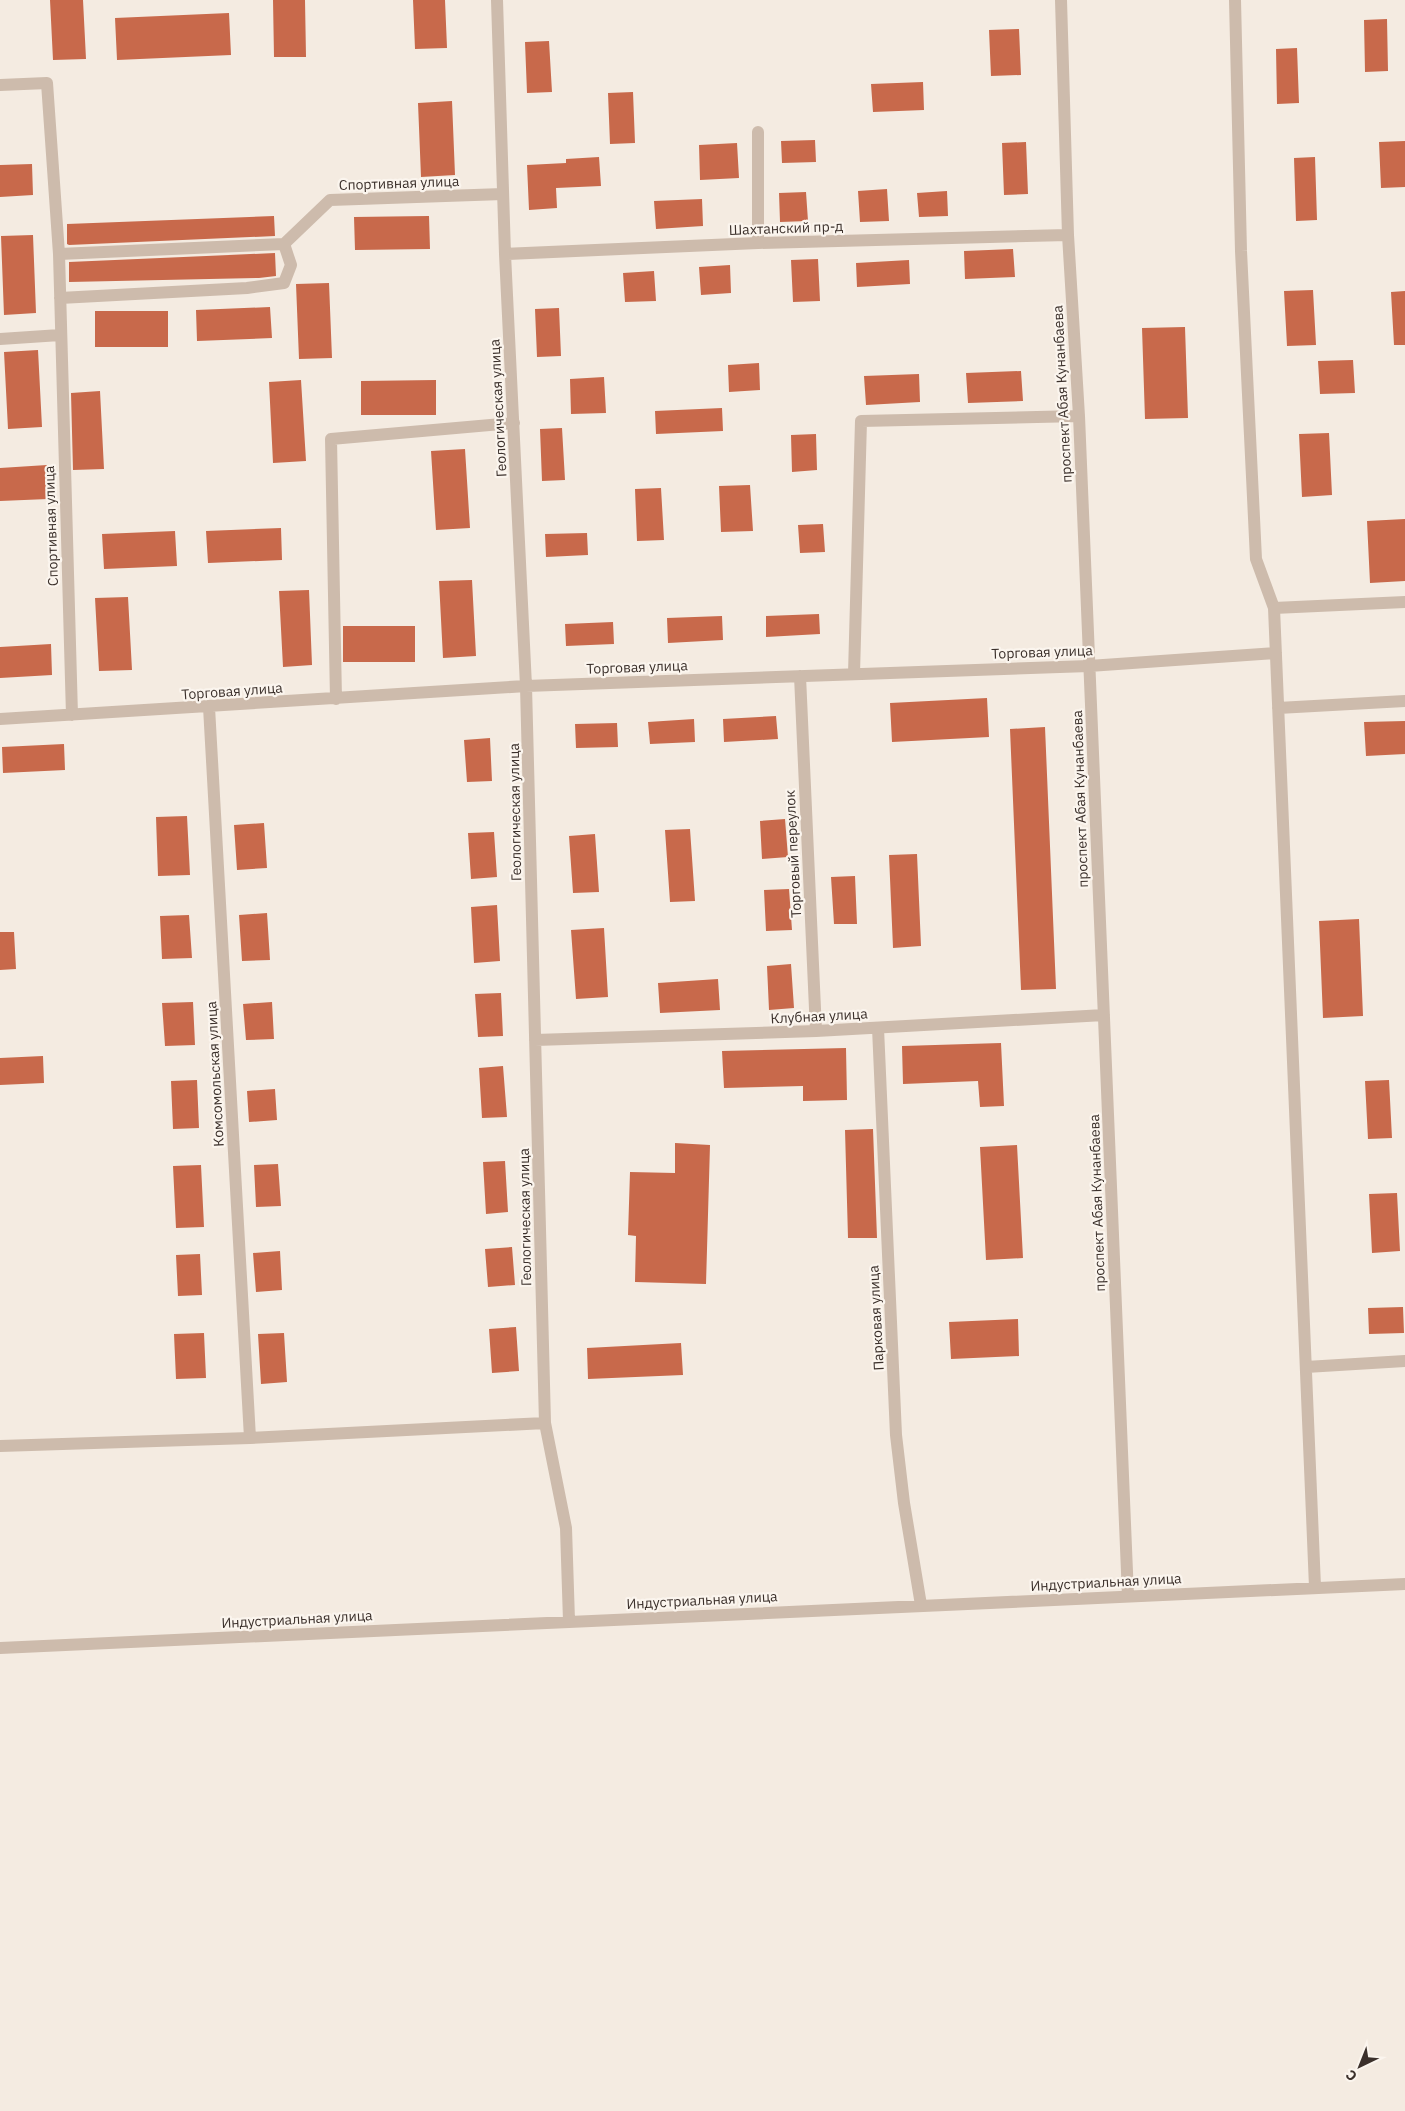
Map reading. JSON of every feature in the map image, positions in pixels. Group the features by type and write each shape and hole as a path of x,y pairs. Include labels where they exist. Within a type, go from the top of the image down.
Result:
{"street":[{"name":"Геологическая улица","path":"497,0 505,254 526,686 545,1423 566,1528 569,1621"},
{"name":"проспект Абая Кунанбаева","path":"1060,0 1068,235 1079,416 1128,1596"},
{"path":"1235,0 1241,251 1256,559 1274,608 1315,1587"},
{"name":"Спортивная улица","path":"0,85 47,83 60,254 60,335 72,715"},
{"path":"758,132 758,244"},
{"name":"Спортивная улица","path":"284,244 330,200 503,194"},
{"name":"Шахтанский пр-д","path":"505,254 1068,235"},
{"path":"60,254 284,244 291,265 284,283 247,288 60,298"},
{"path":"0,339 60,335"},
{"path":"854,674 861,421 1079,416"},
{"path":"336,699 331,439 514,423"},
{"path":"1274,608 1405,602"},
{"name":"Торговая улица","path":"0,719 209,708 526,686 1089,666 1276,653"},
{"name":"Торговый переулок","path":"800,676 816,1031"},
{"path":"1278,708 1405,701"},
{"name":"Комсомольская улица","path":"209,708 250,1438"},
{"name":"Клубная улица","path":"535,1040 816,1031 1104,1015"},
{"name":"Парковая улица","path":"878,1028 896,1434 904,1504 921,1605"},
{"path":"1306,1367 1405,1362"},
{"path":"0,1446 250,1438 545,1423"},
{"name":"Индустриальная улица","path":"0,1648 1405,1584"}],"building":[{"path":"50,0 83,0 86,59 53,60"},
{"path":"273,0 305,0 306,57 274,57"},
{"path":"413,0 445,0 447,48 415,49"},
{"path":"229,13 231,55 117,60 115,18"},
{"path":"1387,19 1388,71 1365,72 1364,20"},
{"path":"1019,29 1021,75 991,76 989,30"},
{"path":"549,41 552,92 527,93 525,42"},
{"path":"1297,48 1299,103 1277,104 1276,49"},
{"path":"923,82 924,110 873,112 871,84"},
{"path":"633,92 635,143 610,144 608,93"},
{"path":"452,101 455,175 421,177 418,103"},
{"path":"815,140 816,162 782,163 781,141"},
{"path":"1405,141 1405,187 1381,188 1379,142"},
{"path":"1026,142 1028,194 1004,195 1002,143"},
{"path":"737,143 739,178 700,180 699,145"},
{"path":"599,157 601,186 556,188 557,208 529,210 527,165 566,163 566,159"},
{"path":"1315,157 1317,220 1296,221 1294,158"},
{"path":"32,164 33,195 0,197 0,165"},
{"path":"887,189 889,221 860,222 858,191"},
{"path":"947,191 948,216 919,217 917,193"},
{"path":"806,192 808,221 780,222 779,193"},
{"path":"702,199 703,226 656,229 654,201"},
{"path":"274,216 275,236 67,244 67,224"},
{"path":"429,216 430,249 355,250 354,217"},
{"path":"33,235 36,313 4,315 1,236"},
{"path":"1013,249 1015,277 965,279 964,251"},
{"path":"275,253 276,276 259,278 69,282 69,262"},
{"path":"818,259 820,301 793,302 791,260"},
{"path":"909,260 910,284 857,287 856,263"},
{"path":"730,265 731,293 701,295 699,267"},
{"path":"654,271 656,301 625,302 623,273"},
{"path":"329,283 332,358 299,359 296,284"},
{"path":"1313,290 1316,345 1287,346 1284,291"},
{"path":"1405,291 1405,345 1394,345 1391,292"},
{"path":"270,307 272,338 197,341 196,310"},
{"path":"559,308 561,356 537,357 535,309"},
{"path":"95,311 168,311 168,347 95,347"},
{"path":"1185,327 1188,418 1145,419 1142,328"},
{"path":"38,350 42,427 8,429 4,352"},
{"path":"1353,360 1355,393 1320,394 1318,361"},
{"path":"759,363 760,390 729,392 728,365"},
{"path":"1021,371 1023,401 968,403 966,373"},
{"path":"919,374 920,402 866,405 864,376"},
{"path":"604,377 606,413 571,414 570,379"},
{"path":"301,380 306,461 273,463 269,382"},
{"path":"436,380 436,415 361,415 361,381"},
{"path":"100,391 104,469 73,470 71,393"},
{"path":"722,408 723,431 656,434 655,411"},
{"path":"562,428 565,480 542,481 540,429"},
{"path":"1329,433 1332,495 1302,497 1299,434"},
{"path":"816,434 817,470 792,472 791,435"},
{"path":"465,449 470,528 436,530 431,451"},
{"path":"47,465 48,499 0,501 0,468"},
{"path":"750,485 753,531 721,532 719,486"},
{"path":"661,488 664,540 637,541 635,489"},
{"path":"1405,519 1405,581 1370,583 1367,521"},
{"path":"823,524 825,552 800,553 798,525"},
{"path":"281,528 282,560 208,563 206,531"},
{"path":"175,531 177,566 104,569 102,534"},
{"path":"587,533 588,555 546,557 545,534"},
{"path":"472,580 476,656 443,658 439,581"},
{"path":"309,590 312,665 283,667 279,591"},
{"path":"128,597 132,670 99,671 95,598"},
{"path":"819,614 820,634 766,637 766,616"},
{"path":"722,616 723,640 668,643 667,618"},
{"path":"613,622 614,644 566,646 565,624"},
{"path":"343,626 415,626 415,662 343,662"},
{"path":"51,644 52,675 0,678 0,647"},
{"path":"987,698 989,737 892,742 890,703"},
{"path":"776,716 778,739 724,742 723,719"},
{"path":"694,719 695,742 650,744 648,722"},
{"path":"1405,721 1405,754 1366,756 1364,722"},
{"path":"617,723 618,747 576,748 575,724"},
{"path":"1045,727 1056,989 1021,990 1010,729"},
{"path":"490,738 492,781 467,782 464,740"},
{"path":"64,744 65,770 3,773 2,747"},
{"path":"187,816 190,875 158,876 156,817"},
{"path":"785,819 788,857 762,859 760,821"},
{"path":"264,823 267,868 237,870 234,825"},
{"path":"690,829 695,901 670,902 665,830"},
{"path":"494,832 497,877 471,879 468,833"},
{"path":"595,834 599,892 573,893 569,836"},
{"path":"917,854 921,946 893,948 889,855"},
{"path":"855,876 857,924 834,924 831,877"},
{"path":"789,889 792,930 766,931 764,890"},
{"path":"497,905 500,961 474,963 471,907"},
{"path":"267,913 270,960 242,961 239,915"},
{"path":"189,915 192,958 162,959 160,916"},
{"path":"1359,919 1363,1016 1323,1018 1319,921"},
{"path":"604,928 608,997 576,999 571,930"},
{"path":"0,932 14,932 16,969 0,970"},
{"path":"791,964 794,1008 769,1010 767,966"},
{"path":"718,979 720,1010 660,1013 658,983"},
{"path":"501,993 503,1036 478,1037 475,994"},
{"path":"193,1002 195,1045 165,1046 162,1003"},
{"path":"272,1002 274,1039 246,1040 243,1004"},
{"path":"1001,1043 1004,1106 980,1107 978,1081 903,1084 902,1046"},
{"path":"846,1048 847,1100 803,1101 803,1086 724,1088 722,1051"},
{"path":"43,1056 44,1083 0,1085 0,1058"},
{"path":"503,1066 507,1117 482,1118 479,1068"},
{"path":"197,1080 199,1128 173,1129 171,1081"},
{"path":"1389,1080 1392,1138 1368,1139 1365,1081"},
{"path":"275,1089 277,1120 249,1122 247,1091"},
{"path":"873,1129 877,1238 848,1238 845,1130"},
{"path":"675,1143 710,1145 706,1284 635,1282 636,1236 628,1235 630,1172 675,1173"},
{"path":"1017,1145 1023,1258 986,1260 980,1147"},
{"path":"505,1161 508,1212 486,1214 483,1162"},
{"path":"278,1164 281,1206 256,1207 254,1165"},
{"path":"201,1165 204,1227 176,1228 173,1166"},
{"path":"1397,1193 1400,1251 1372,1253 1369,1194"},
{"path":"512,1247 515,1285 488,1287 485,1249"},
{"path":"280,1251 282,1290 256,1292 253,1253"},
{"path":"200,1254 202,1295 178,1296 176,1255"},
{"path":"1403,1307 1404,1333 1369,1334 1368,1308"},
{"path":"1018,1319 1019,1356 951,1359 949,1322"},
{"path":"516,1327 519,1371 492,1373 489,1329"},
{"path":"204,1333 206,1378 176,1379 174,1334"},
{"path":"284,1333 287,1382 261,1384 258,1334"},
{"path":"681,1343 683,1375 588,1379 587,1348"}]}
